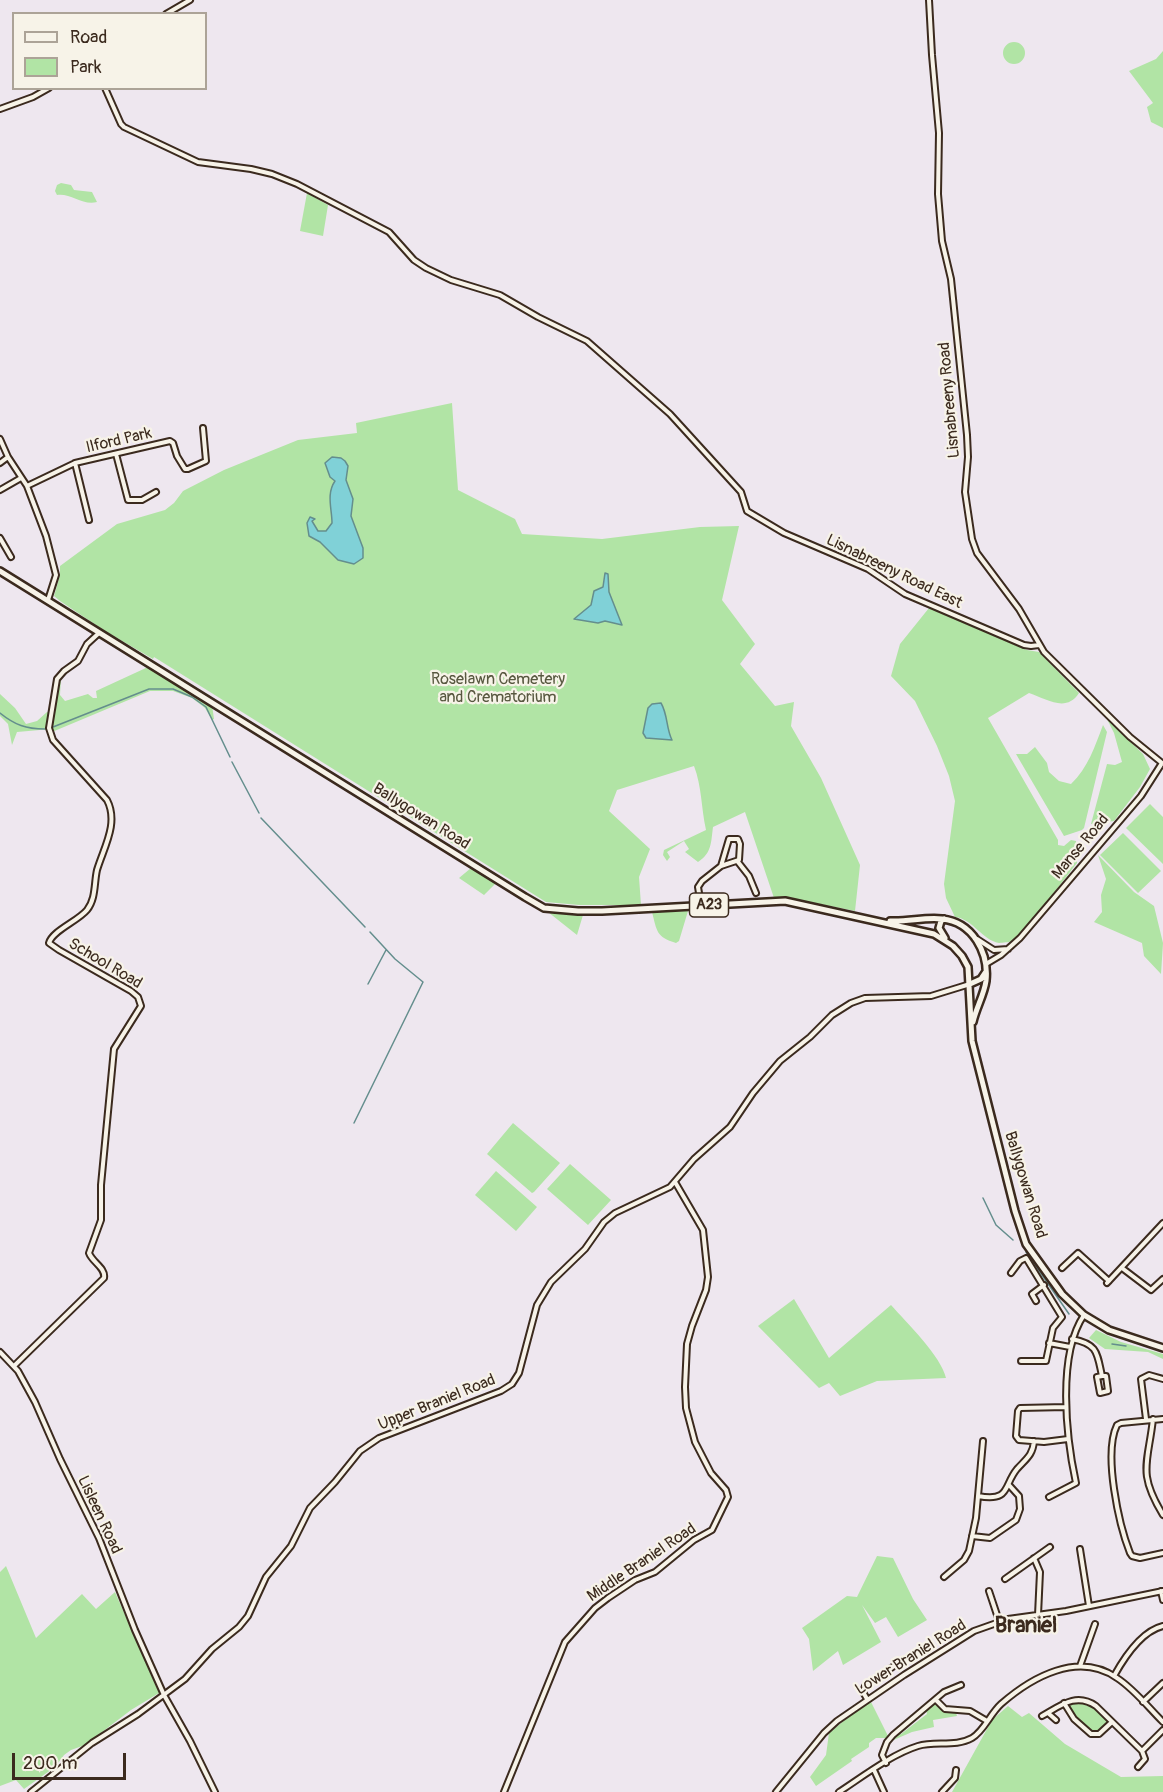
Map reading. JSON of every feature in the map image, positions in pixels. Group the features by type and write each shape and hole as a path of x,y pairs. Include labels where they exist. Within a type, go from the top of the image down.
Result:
{"main road":[{"name":"Ballygowan Road","path":"0,571 544,908 602,911 785,901 934,934 951,943 968,967 972,1031 977,1061 1026,1244 1073,1306 1084,1315 1109,1330 1163,1348"},
{"name":"Ballygowan Road","path":"877,921 944,919"},
{"path":"951,943 940,931 939,924 944,919 957,923 975,937"},
{"name":"Ballygowan Road","path":"972,1031 985,988 986,972 982,951 975,937"},
{"path":"970,981 981,979 986,972"}],"street":[{"path":"169,12 190,0"},
{"name":"Lisnabreeny Road","path":"929,0 939,118 938,194 942,240 951,279 967,435 968,457 965,486 970,531 974,545 980,557 1022,613 1039,645 1053,662 1154,759 1162,762"},
{"path":"0,109 33,98 46,90"},
{"name":"Lisnabreeny Road East","path":"106,90 124,127 198,162 262,172 297,184 390,232 414,260 437,275 500,295 587,341 670,414 741,492 747,511 774,528 868,569 911,598 1024,645 1039,645"},
{"name":"Ilford Park","path":"27,486 64,466 171,441 180,463 188,469 206,460 203,428"},
{"path":"0,438 8,457 27,486 46,536 56,571 48,600"},
{"path":"116,454 128,500 142,500 156,492"},
{"path":"0,463 8,457"},
{"path":"75,463 89,520"},
{"path":"0,490 21,478"},
{"path":"0,538 11,557"},
{"name":"School Road","path":"14,1366 104,1278 105,1273 91,1258 89,1252 101,1220 101,1185 111,1071 114,1049 141,1006 138,997 131,991 58,950 50,943 51,937 80,917 91,904 97,870 111,827 111,808 107,800 53,740 50,728 57,679 64,670 78,661 87,644 100,632"},
{"name":"Manse Road","path":"986,964 1001,956 1013,945 1141,796 1162,762"},
{"path":"721,866 729,839 738,839 740,844 738,861"},
{"path":"701,905 698,887 702,881 721,866 738,861"},
{"path":"738,861 743,866 756,893"},
{"path":"975,937 993,950 1003,950 1013,945"},
{"name":"Upper Braniel Road","path":"31,1792 92,1743 164,1695 190,1674 212,1649 244,1622 266,1577 286,1554 310,1508 360,1451 379,1438 501,1391 512,1383 521,1367 537,1305 551,1282 585,1249 604,1222 615,1213 665,1190 675,1182 694,1159 730,1127 753,1093 780,1061 843,1007 856,1000 874,997 918,997 960,988 970,981"},
{"name":"Middle Braniel Road","path":"504,1792 566,1642 590,1613 608,1598 635,1580 655,1572 693,1540 712,1530 728,1497 726,1490 711,1473 695,1442 686,1408 687,1344 706,1290 708,1276 703,1230 675,1182"},
{"path":"1062,1268 1078,1253 1108,1282 1163,1223"},
{"path":"1064,1257 1068,1261"},
{"path":"1011,1273 1020,1261 1026,1258 1062,1317 1053,1328 1046,1361 1021,1361"},
{"path":"1122,1268 1151,1290 1163,1280"},
{"path":"1036,1301 1032,1293 1044,1286"},
{"path":"1049,1497 1076,1483 1068,1439 1066,1407 1070,1347 1084,1315"},
{"path":"1072,1339 1083,1341 1096,1350 1102,1376"},
{"path":"1049,1343 1070,1347"},
{"name":"Lisleen Road","path":"0,1352 14,1366 35,1402 99,1538 135,1630 164,1695 215,1792"},
{"path":"1146,1419 1141,1379 1149,1375 1163,1379"},
{"path":"1102,1376 1106,1376 1108,1391 1100,1393 1097,1377 1102,1376"},
{"path":"1066,1407 1020,1408 1016,1436 1019,1440 1034,1441 1068,1439"},
{"path":"1153,1419 1146,1471 1149,1491 1163,1515"},
{"path":"1163,1419 1121,1423 1115,1428 1111,1470 1130,1553 1136,1558 1163,1553"},
{"path":"944,1576 968,1555 978,1496 983,1441"},
{"path":"978,1496 998,1496 1005,1492 1014,1473 1030,1456 1034,1441"},
{"path":"972,1536 990,1538 1016,1520 1020,1502 1017,1491 1010,1485"},
{"path":"1055,1493 1058,1498"},
{"path":"1005,1579 1050,1547"},
{"path":"1080,1549 1089,1606"},
{"path":"1034,1558 1040,1572 1038,1615"},
{"path":"955,1567 960,1573"},
{"path":"989,1591 999,1621"},
{"path":"1162,1591 1163,1600"},
{"name":"Lower Braniel Road","path":"776,1792 824,1733 844,1715 974,1631 999,1621 1162,1591"},
{"path":"1080,1666 1095,1624"},
{"path":"1114,1676 1129,1653 1154,1628 1163,1626"},
{"path":"867,1699 863,1692 865,1686 894,1666"},
{"path":"842,1791 905,1751 924,1745 970,1740 1005,1701 1045,1675 1059,1669 1080,1666 1114,1676 1163,1722"},
{"path":"1143,1702 1163,1683"},
{"path":"886,1763 882,1755 890,1738 947,1691 961,1685"},
{"path":"1042,1716 1064,1702 1076,1699 1092,1703 1142,1751 1145,1759 1138,1767"},
{"path":"936,1700 945,1709 970,1712 987,1720"},
{"path":"1064,1702 1074,1719 1091,1734 1099,1734 1112,1722"},
{"path":"1048,1713 1056,1720"},
{"path":"1142,1751 1163,1730"},
{"path":"874,1770 884,1792"},
{"path":"942,1792 955,1778 956,1770"}],"green space":[{"path":"1014,42 1022,45 1025,53 1022,61 1014,64 1006,61 1003,53 1006,45"},
{"path":"1163,51 1163,128 1151,122 1147,107 1153,103 1129,71 1156,59"},
{"path":"61,183 71,185 74,190 92,192 97,202 92,203 57,195 55,191 57,185"},
{"path":"307,193 328,205 323,236 300,231"},
{"name":"Roselawn Cemetery and Crematorium","path":"452,403 458,490 515,519 522,534 602,539 700,527 739,526 722,600 755,644 740,664 775,706 794,702 791,726 821,778 860,865 855,911 790,898 774,898 745,812 713,827 711,842 703,859 698,862 685,852 689,849 684,841 667,852 670,857 667,861 663,855 664,850 706,830 699,782 694,766 617,790 609,811 650,849 639,877 641,905 579,905 546,902 154,657 153,659 105,631 54,596 60,566 117,524 165,510 183,491 224,470 298,440 357,433 356,423"},
{"path":"929,608 1027,650 1039,652 1079,693 1068,702 1056,703 1029,693 988,718 1058,840 1058,845 1064,846 1071,840 1076,841 1077,863 1033,919 1009,942 993,941 967,921 955,917 946,898 944,884 955,801 949,776 915,701 891,676 900,644"},
{"path":"148,667 212,705 214,719 212,720 205,708 192,698 173,691 150,691 52,732 51,729 17,732 12,745 8,724 0,716 0,694 15,708 26,724 37,721 47,712 53,711 61,678 60,695 65,701 88,694 97,698 96,691"},
{"path":"1107,719 1143,754 1150,769 1140,787 1114,821 1091,824 1107,764 1115,765 1122,762 1114,733"},
{"path":"1103,725 1107,732 1084,828 1064,836 1016,754 1027,754 1035,747 1047,763 1049,772 1059,781 1071,784 1086,764"},
{"path":"1150,804 1163,817 1163,864 1126,828"},
{"path":"1123,833 1161,871 1138,893 1100,855"},
{"path":"1098,855 1134,892 1154,906 1163,943 1161,974 1144,956 1142,943 1094,922 1102,912 1101,895 1106,879"},
{"path":"471,868 496,883 484,895 459,878"},
{"path":"688,911 679,941 676,943 661,936 652,912"},
{"path":"548,912 583,915 577,935"},
{"path":"513,1123 560,1163 532,1193 487,1154"},
{"path":"570,1164 611,1200 588,1225 547,1189"},
{"path":"496,1171 537,1207 516,1231 475,1195"},
{"path":"794,1299 829,1358 891,1305 931,1350 946,1378 877,1381 840,1396 829,1383 819,1388 758,1326"},
{"path":"1096,1330 1121,1342 1163,1354 1163,1359 1148,1352 1105,1349 1089,1338"},
{"path":"877,1556 893,1558 913,1599 927,1620 898,1637 886,1617 875,1623 862,1605 881,1642 843,1665 838,1651 813,1671 809,1639 802,1628 847,1596 857,1597"},
{"path":"6,1566 36,1638 82,1594 96,1609 115,1592 159,1693 131,1710 85,1745 71,1750 55,1767 24,1789 16,1780 0,1786 0,1572"},
{"path":"871,1702 888,1736 876,1738 869,1743 869,1747 851,1759 852,1761 816,1786 810,1777 826,1755 829,1733"},
{"path":"1070,1702 1092,1707 1107,1720 1107,1725 1098,1732 1083,1726 1070,1707"},
{"path":"934,1704 956,1713 957,1716 933,1720 934,1727 912,1732 889,1742 898,1732 901,1734 927,1714 926,1710"},
{"path":"1008,1706 1022,1717 1029,1713 1065,1744 1121,1777 1163,1776 1163,1792 952,1792 992,1720"}],"water":[{"path":"332,457 341,458 348,466 346,480 353,499 351,516 363,548 363,558 354,564 338,560 320,542 309,536 307,523 310,517 315,519 312,521 318,531 326,531 332,523 330,496 335,481 330,477 325,463"},
{"path":"605,573 608,574 609,592 622,625 605,621 598,623 574,619 591,605 594,591 603,587"},
{"path":"661,703 672,740 646,738 643,733 648,708 652,704"}],"waterway":[{"path":"53,727 149,689 173,689 192,697 206,707 230,757"},
{"path":"0,713 21,726 45,729"},
{"path":"232,762 259,813"},
{"path":"261,818 365,927"},
{"path":"354,1123 423,982 395,959 370,932"},
{"path":"368,984 386,950"},
{"path":"983,1198 996,1225 1013,1240"},
{"path":"1026,1252 1069,1314"},
{"path":"1112,1344 1126,1346"}],"district":[{"name":"Braniel","path":"1026,1626"}]}
